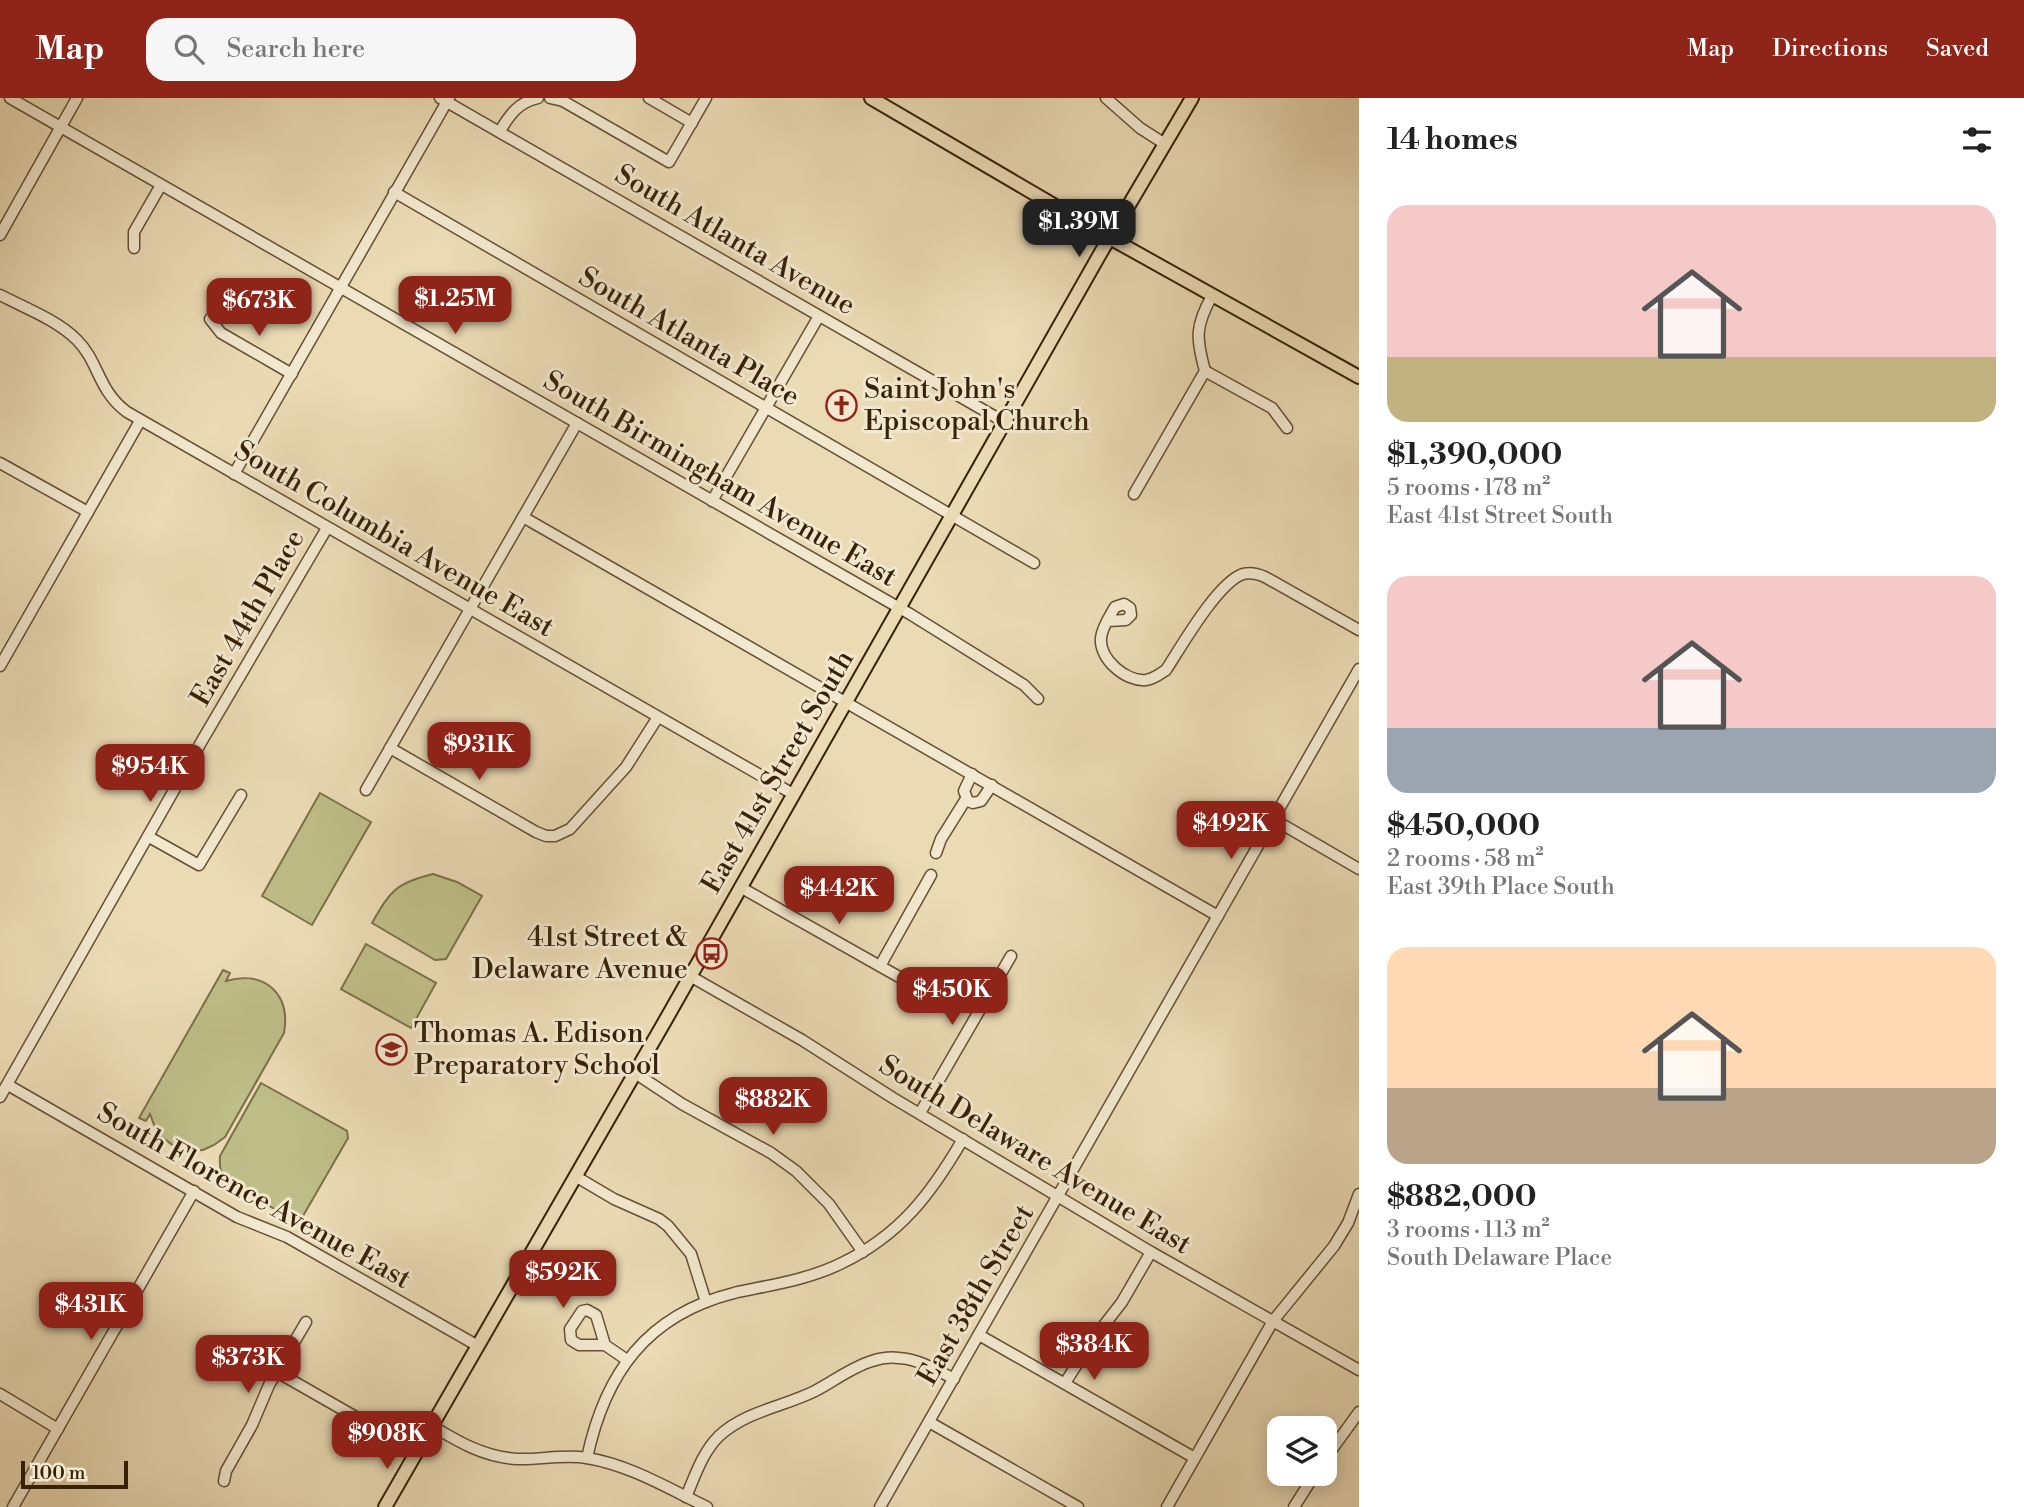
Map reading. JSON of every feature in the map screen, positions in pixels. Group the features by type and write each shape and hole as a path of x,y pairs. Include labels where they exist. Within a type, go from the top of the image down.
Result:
{"main road":[{"path":"871,98 1110,238 1359,377"},
{"name":"East 41st Street South","path":"385,1507 1192,98"}],"street":[{"name":"South Birmingham Avenue East","path":"10,98 899,608 1024,685 1038,699"},
{"path":"0,235 77,98"},
{"path":"500,131 521,105 538,98"},
{"path":"550,98 564,99 669,162 706,98"},
{"path":"649,98 692,122"},
{"path":"1107,98 1140,128 1165,144"},
{"path":"234,474 445,99"},
{"name":"South Atlanta Avenue","path":"445,99 1006,422"},
{"path":"134,248 134,232 161,185"},
{"name":"South Atlanta Place","path":"394,192 1034,563"},
{"name":"South Columbia Avenue East","path":"0,295 77,340 114,403 140,421 793,794"},
{"path":"1134,494 1205,371 1198,342 1198,326 1212,296"},
{"path":"712,501 819,316"},
{"path":"210,319 220,333 292,374"},
{"path":"1205,371 1272,408 1287,428"},
{"path":"0,666 140,421"},
{"path":"366,790 577,423"},
{"path":"0,463 88,512"},
{"path":"523,517 1218,915"},
{"name":"East 44th Place","path":"0,1097 327,527"},
{"path":"1108,621 1101,638 1107,657 1123,673 1144,680 1155,678 1166,670 1213,601 1226,586 1243,574 1265,577 1359,630"},
{"name":"East 38th Street","path":"880,1507 1273,819 1355,687 1359,669"},
{"path":"390,748 536,832 555,836 570,830 626,767 658,717"},
{"path":"972,774 964,791 966,799 972,803 981,801 992,785"},
{"path":"149,837 200,865 241,795"},
{"path":"936,853 941,839 966,799"},
{"path":"1273,819 1359,869"},
{"path":"880,966 931,875"},
{"path":"740,887 924,991"},
{"path":"920,1113 1011,956"},
{"name":"South Delaware Avenue East","path":"690,976 802,1040 1151,1252 1359,1370"},
{"path":"635,1073 682,1104 771,1153 796,1171 829,1204 863,1252"},
{"name":"South Florence Avenue East","path":"8,1085 237,1217 287,1237 478,1346"},
{"path":"587,1458 603,1400 627,1360 661,1328 706,1302 810,1276 863,1252 894,1230 925,1198 938,1182 963,1139"},
{"path":"576,1176 668,1226 691,1254 706,1302"},
{"path":"13,1507 194,1191"},
{"path":"1167,1507 1193,1457 1273,1321 1335,1245 1348,1223 1359,1194"},
{"path":"1065,1383 1091,1342 1122,1302 1151,1252"},
{"path":"224,1481 226,1471 277,1372 306,1322"},
{"path":"979,1335 1193,1457"},
{"path":"605,1345 627,1360"},
{"path":"686,1497 700,1462 732,1426 745,1418 805,1395 872,1361 901,1358 932,1368 954,1379"},
{"path":"277,1372 417,1452"},
{"path":"0,1394 58,1429"},
{"path":"1337,1442 1359,1412"},
{"path":"929,1422 1078,1507"},
{"path":"432,1426 476,1450 500,1457 587,1458 629,1470 707,1507"},
{"path":"1294,1507 1307,1486"}],"shaded area":[{"path":"320,793 371,822 312,925 262,896"},
{"path":"433,874 457,882 482,896 446,959 435,960 372,923 390,895 402,885"},
{"path":"366,944 436,983 411,1028 341,989"},
{"path":"223,970 230,973 226,981 252,979 272,988 283,1006 284,1033 225,1137 203,1150 188,1151 175,1147 157,1133 150,1114 146,1121 139,1118"},
{"path":"261,1083 347,1131 348,1138 299,1223 231,1184 220,1169 220,1156"}],"place":[{"name":"Saint John's Episcopal Church","path":"841,405"},
{"name":"41st Street & Delaware Avenue","path":"711,953"},
{"name":"Thomas A. Edison Preparatory School","path":"391,1049"}]}
